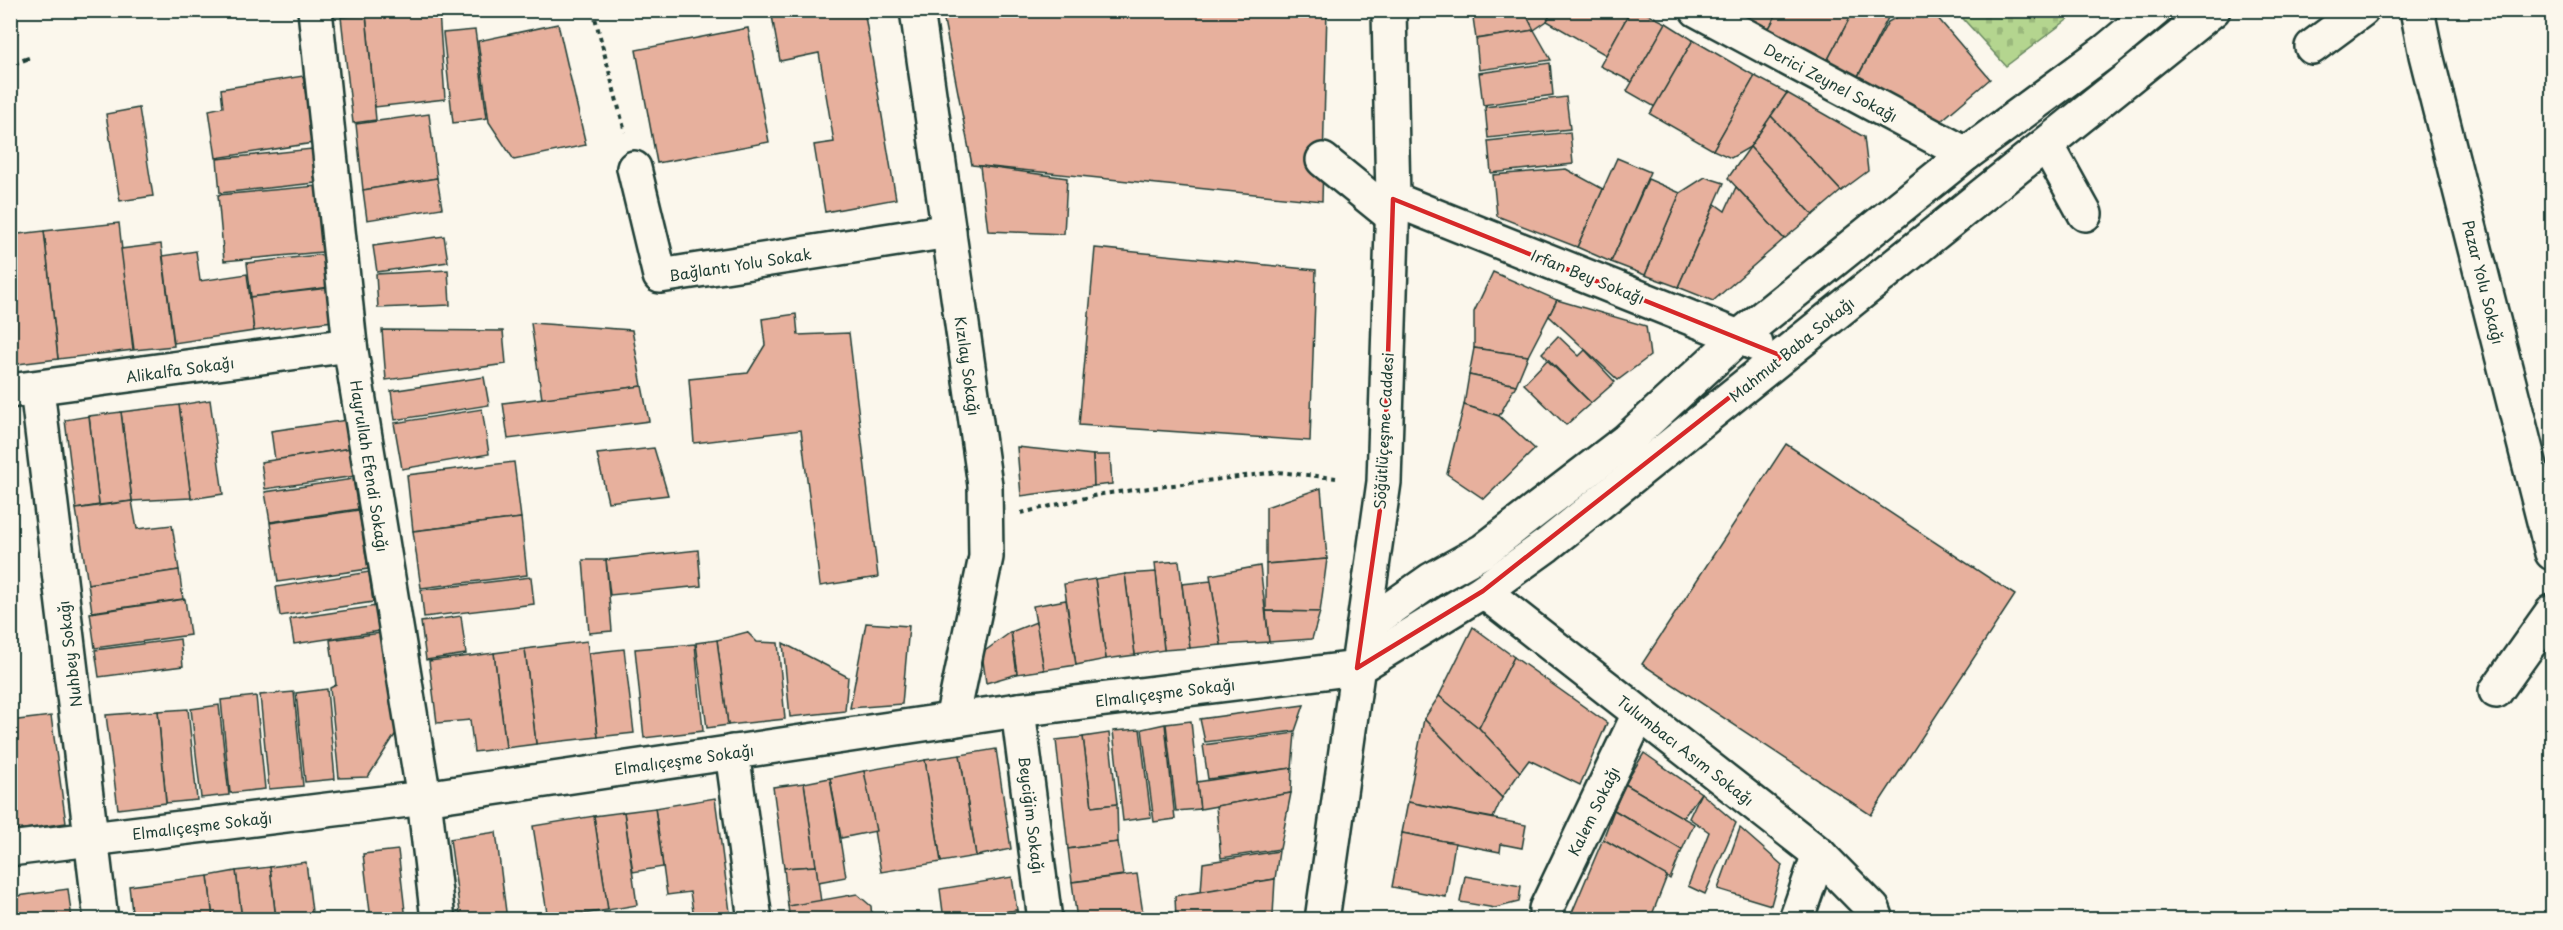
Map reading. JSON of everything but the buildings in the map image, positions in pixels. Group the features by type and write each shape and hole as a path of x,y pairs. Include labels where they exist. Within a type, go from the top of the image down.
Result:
{"street":[{"name":"Hayrullah Efendi Sokağı","path":"315,10 350,345 424,798 438,920"},
{"name":"Kızılay Sokağı","path":"917,10 985,485 986,557 952,720"},
{"name":"Söğütlüçeşme Caddesi","path":"1322,920 1384,482 1392,208 1389,10"},
{"name":"Derici Zeynel Sokağı","path":"1697,10 1966,154"},
{"path":"1363,628 1431,580 1483,551 1618,447 1740,336 1966,154 2107,50 2155,10"},
{"name":"Mahmut Baba Sokağı","path":"1357,668 1483,591 1547,545 2213,10"},
{"path":"2312,47 2362,10"},
{"name":"Pazar Yolu Sokağı","path":"2417,10 2429,67 2553,553"},
{"path":"2047,145 2085,214"},
{"name":"Irfan Bey Sokağı","path":"1323,160 1392,208 1740,336 1782,356"},
{"name":"Bağlantı Yolu Sokak","path":"634,168 660,276 949,231"},
{"name":"Alikalfa Sokağı","path":"24,390 350,345"},
{"name":"Nuhbey Sokağı","path":"24,390 101,920"},
{"name":"Tulumbacı Asım Sokağı","path":"1483,591 1819,854 1880,916"},
{"path":"2496,691 2553,612"},
{"name":"Elmalıçeşme Sokağı","path":"10,849 424,798 1018,710 1357,668"},
{"name":"Beyciğim Sokağı","path":"1018,710 1046,920"},
{"name":"Kalem Sokağı","path":"1546,909 1639,714"},
{"path":"732,752 755,920"},
{"path":"1796,920 1819,854"}],"path":[{"path":"593,10 634,168"},
{"path":"986,522 1102,494 1277,472 1336,478"}],"highlighted area":[{"path":"1393,199 1782,356 1483,591 1357,668 1384,482"}],"green space":[{"path":"1956,11 2079,11 2006,66"}],"railway":[{"path":"10,34 18,31"},
{"path":"10,65 29,58"}]}
